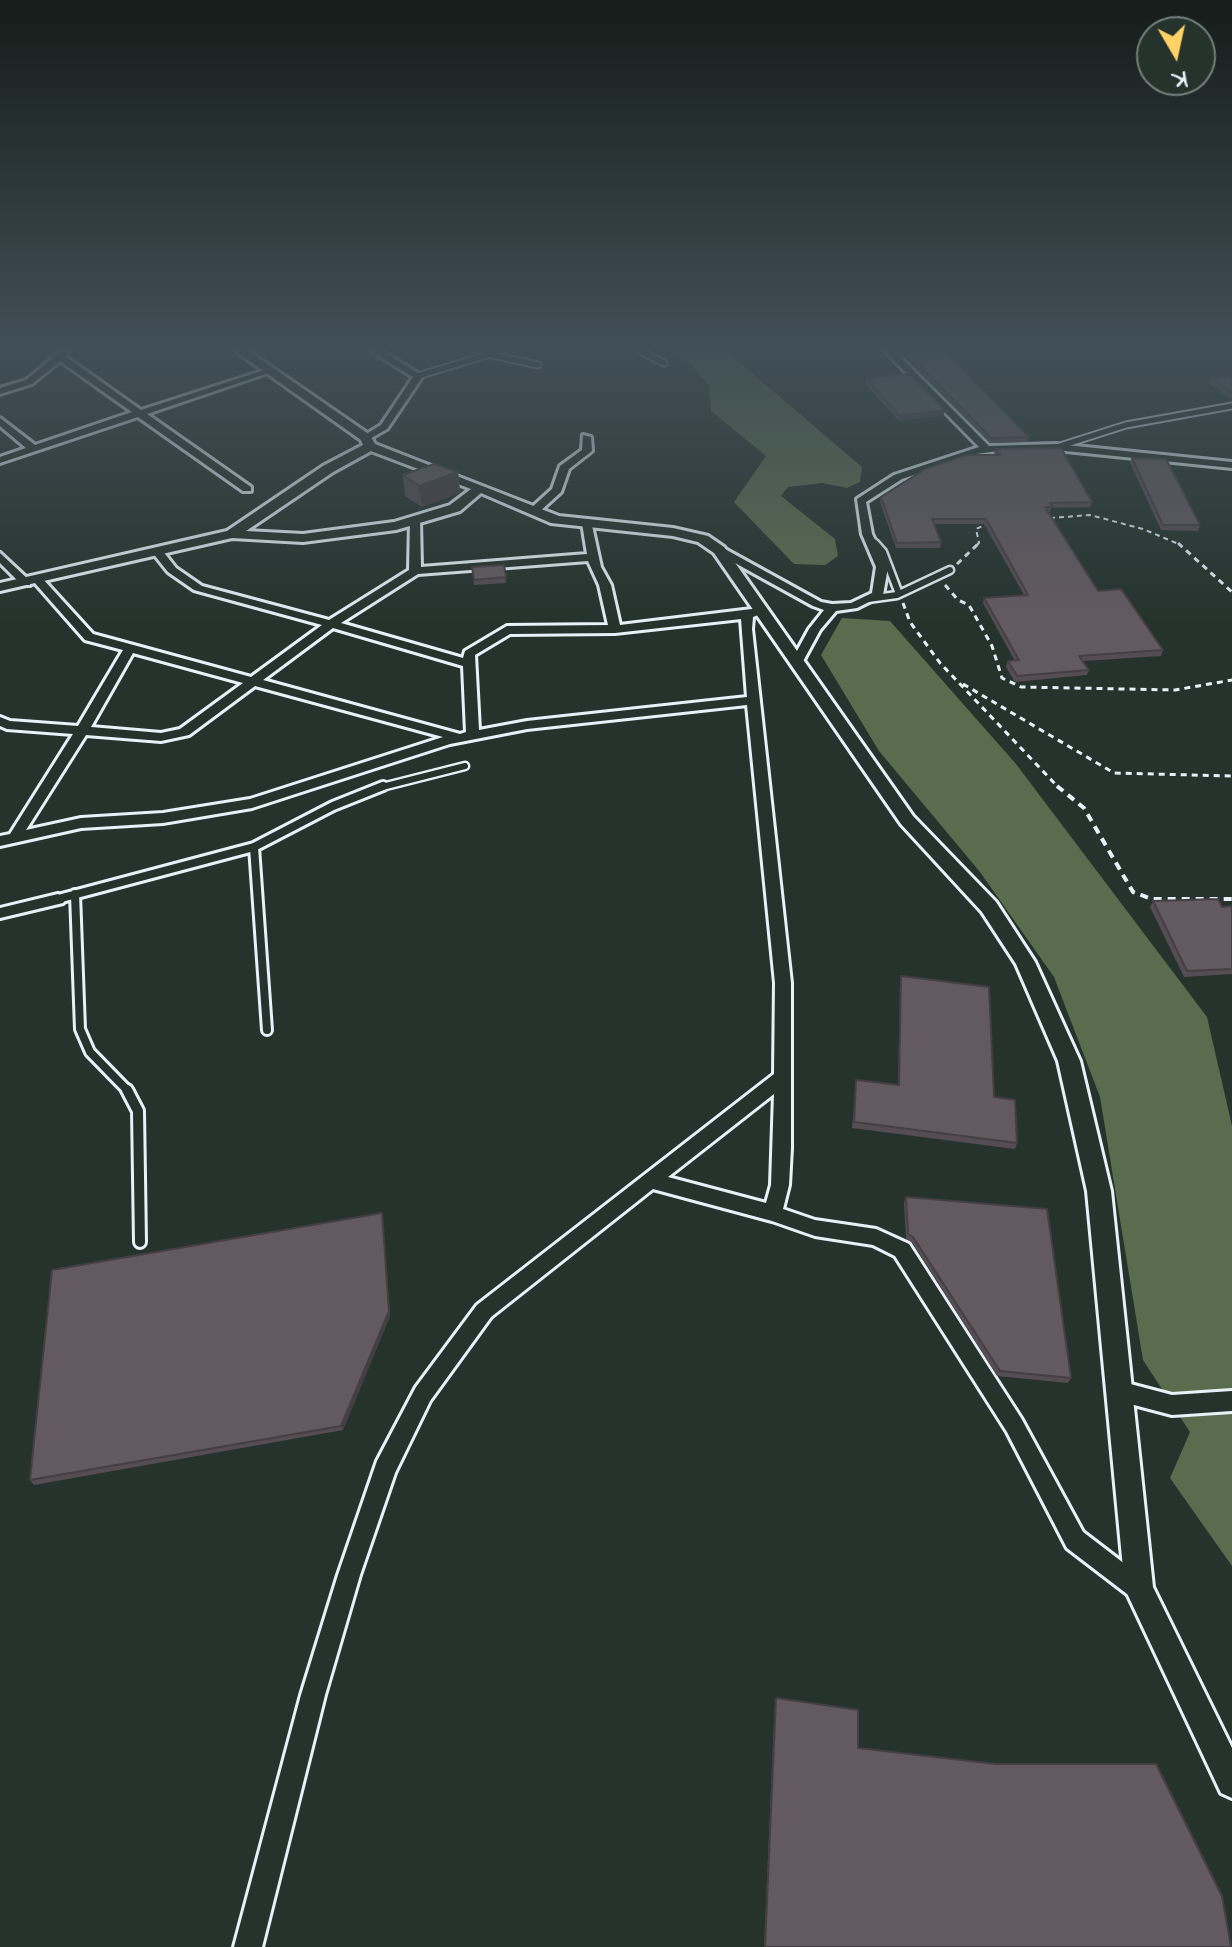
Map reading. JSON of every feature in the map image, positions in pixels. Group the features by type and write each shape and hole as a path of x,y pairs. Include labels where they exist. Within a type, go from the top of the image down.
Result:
{"street":[{"path":"24,441 34,449"},
{"path":"0,460 58,441"},
{"path":"180,441 247,489"},
{"path":"534,511 557,490 564,468 587,451 586,441"},
{"path":"978,441 986,449"},
{"path":"232,534 368,442 556,520 673,532 703,539 817,604 832,608 853,606 877,595 882,567 867,534 861,501 898,477 986,449 1056,447 1232,465"},
{"path":"0,587 232,534 303,538 396,526 455,508 480,488"},
{"path":"415,520 415,571"},
{"path":"587,523 595,567 605,585 615,629"},
{"path":"719,550 753,613 797,662 907,820 989,907 1025,962 1069,1061 1099,1191 1139,1589 1232,1782"},
{"path":"158,552 172,570 198,588 469,664"},
{"path":"0,556 32,581 89,637 467,736"},
{"path":"0,721 7,725 161,737 184,732 331,624 415,571 593,557"},
{"path":"797,662 815,629 832,608"},
{"path":"467,736 469,654 507,630 615,629 753,613"},
{"path":"753,613 754,700 783,983 780,1185 772,1213"},
{"path":"15,837 130,648"},
{"path":"0,841 81,823 163,818 252,803 467,736 527,725 754,700"},
{"path":"0,913 58,899"},
{"path":"248,1947 313,1695 385,1469 403,1430 445,1360 484,1311 781,1078"},
{"path":"649,1180 772,1213 815,1228 876,1237 902,1250 1014,1425 1075,1540 1139,1589"},
{"path":"1119,1391 1172,1405 1232,1401"}],"lane":[{"path":"1056,447 1076,441"},
{"path":"867,534 883,552 899,594"},
{"path":"868,599 899,594 950,570"},
{"path":"58,899 254,847 333,806 388,784 465,766"},
{"path":"254,847 267,1030"},
{"path":"75,894 80,1029 90,1052 131,1094 138,1111 140,1242"}],"path":[{"path":"1043,519 1090,515 1143,529 1180,544 1232,592"},
{"path":"950,570 979,543 976,529 986,523 999,523"},
{"path":"937,576 958,600 969,605 992,646 1002,678 1021,687 1175,690 1232,680"},
{"path":"899,594 910,622 940,663 1047,778 1084,808 1133,892 1152,899 1232,899"},
{"path":"957,681 1114,773 1232,776"}],"green space":[{"path":"747,441 831,441 862,467 860,482 847,488 822,483 788,487 781,496 835,539 838,556 825,565 794,564 734,502 766,456"},
{"path":"842,618 890,621 1016,764 1207,1017 1232,1126 1232,1566 1170,1478 1190,1432 1143,1360 1100,1097 1054,977 980,872 879,751 821,655"}],"building":[{"path":"1061,448 1092,502 1050,503 1052,507 1045,507 1098,591 1121,589 1163,650 1079,656 1089,670 1017,676 1008,661 1019,660 984,598 1028,595 986,519 932,519 941,542 897,543 881,497 925,469 967,455 1000,455 995,449"},
{"path":"1132,458 1166,459 1200,525 1163,525"},
{"path":"434,464 458,472 419,486 403,475"},
{"path":"504,565 506,577 474,580 472,567"},
{"path":"1218,899 1222,907 1232,906 1232,969 1187,971 1153,901"},
{"path":"901,976 989,987 994,1097 1015,1100 1017,1143 854,1122 856,1080 899,1085"},
{"path":"906,1197 1047,1209 1071,1378 1000,1371 913,1237 908,1234"},
{"path":"382,1213 389,1311 341,1426 30,1480 52,1270"},
{"path":"776,1698 858,1710 858,1748 995,1764 1156,1764 1222,1896 1231,1947 765,1947"}]}
